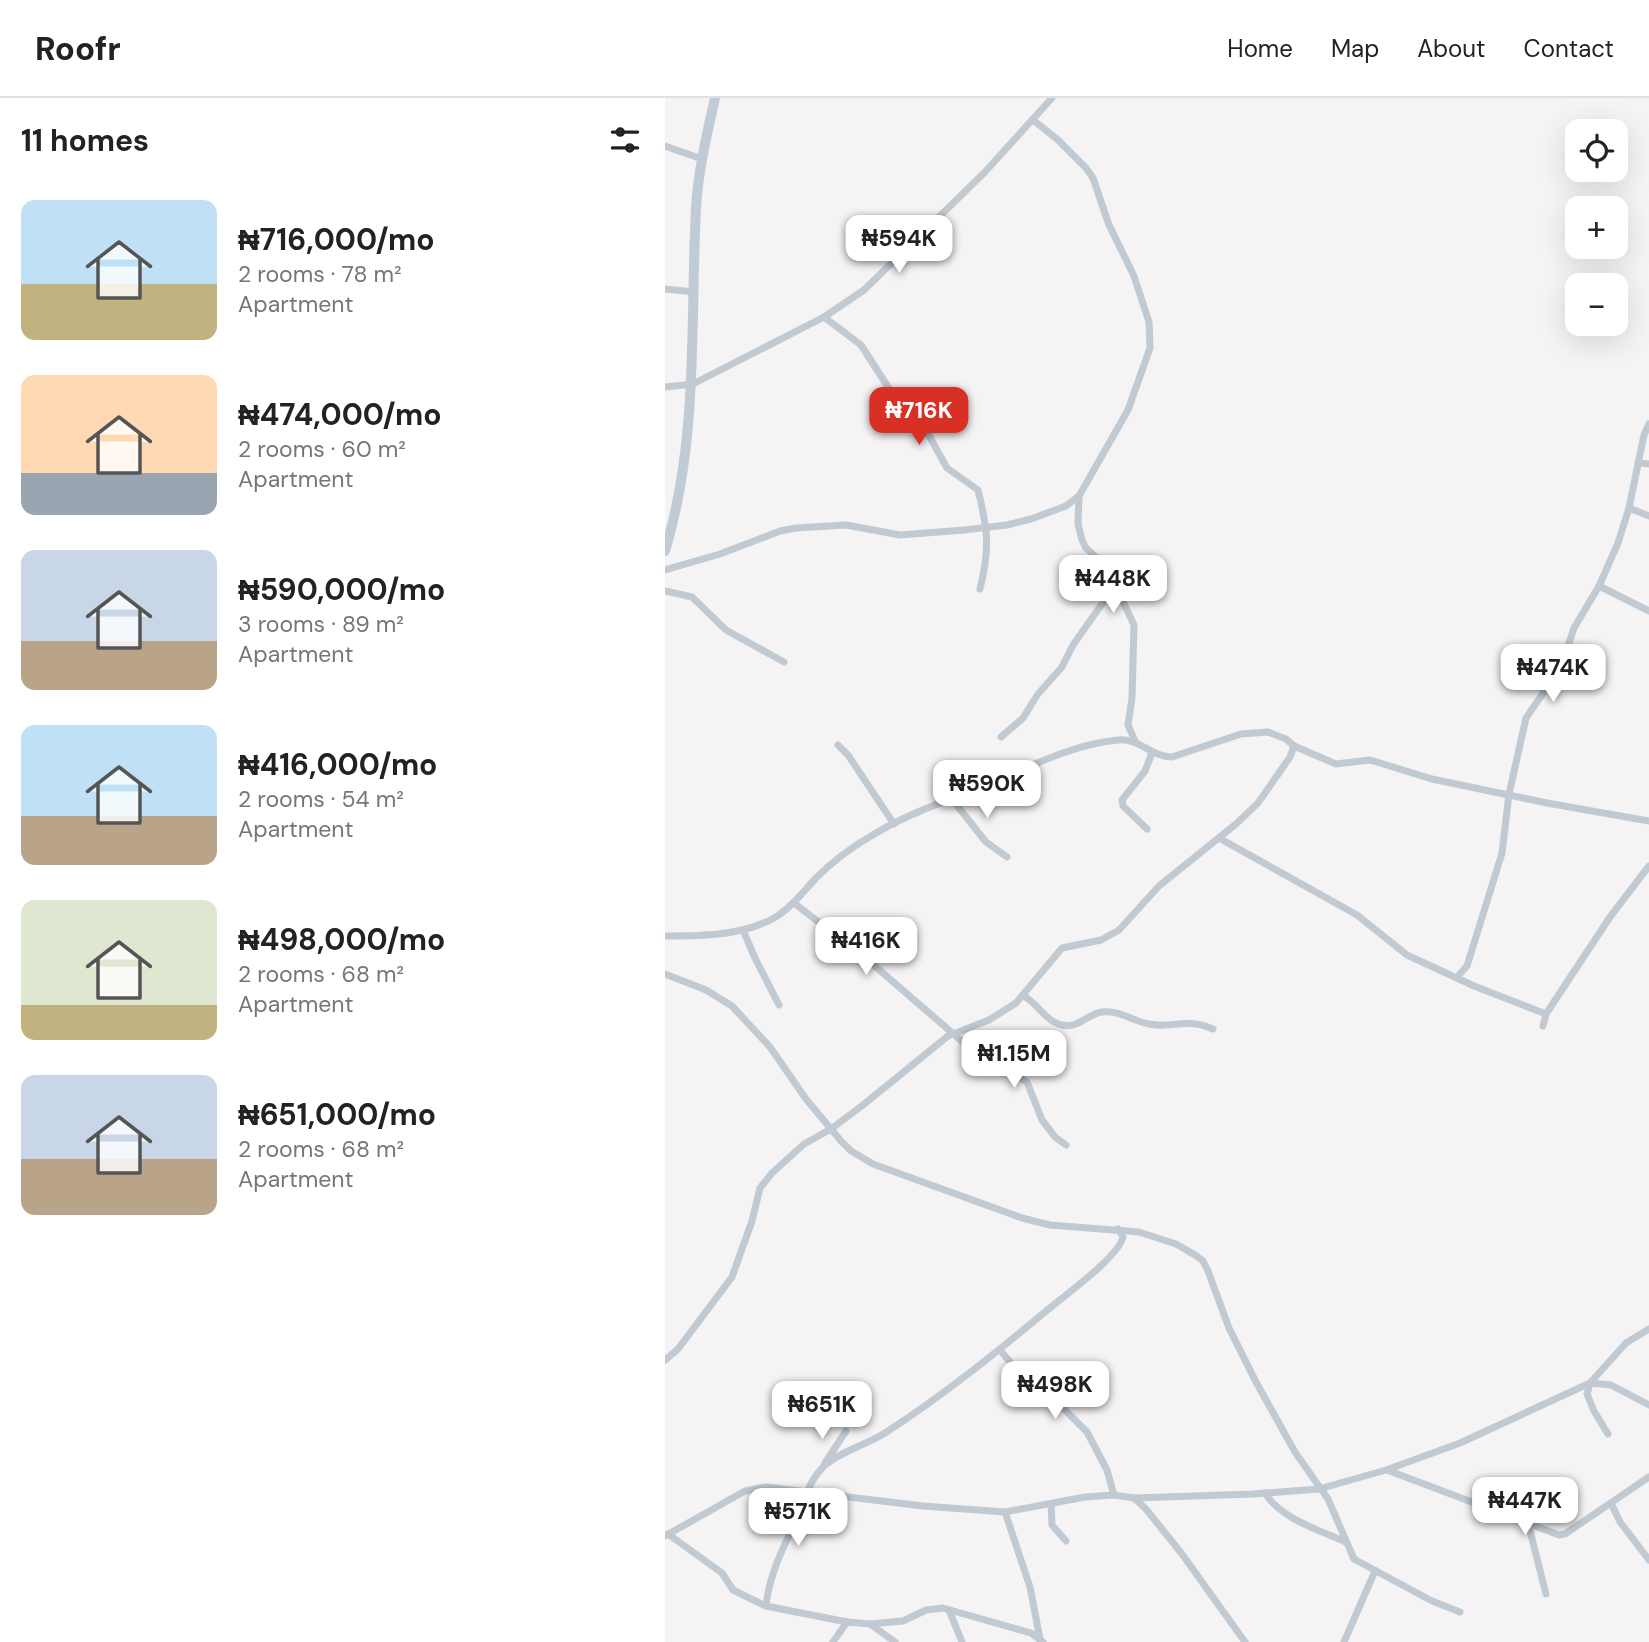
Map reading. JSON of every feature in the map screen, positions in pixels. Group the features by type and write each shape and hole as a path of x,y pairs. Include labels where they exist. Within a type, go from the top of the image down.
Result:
{"main road":[{"path":"665,551 674,522 683,472 692,384 696,206 702,159 715,98"}],"street":[{"path":"665,387 692,384 824,317 864,290 985,172 1052,98"},
{"path":"1033,120 1065,147 1093,178 1109,225 1135,276 1149,322 1150,348 1128,410 1079,496 1077,515 1086,548 1112,572 1134,625 1128,725 1135,741"},
{"path":"665,146 702,159"},
{"path":"665,289 694,292"},
{"path":"824,317 862,345 890,390 927,432 947,468 978,490 987,527 986,562 980,589"},
{"path":"1457,977 1467,966 1502,853 1509,794 1526,718 1561,667 1574,628 1599,586 1618,543 1649,424"},
{"path":"1638,463 1649,464"},
{"path":"665,570 796,528 846,526 900,535 1007,525 1051,513 1079,496"},
{"path":"1629,508 1649,516"},
{"path":"1001,737 1023,718 1038,694 1062,667 1073,645 1116,583"},
{"path":"1599,586 1649,611"},
{"path":"665,591 692,597 726,630 784,662"},
{"path":"665,936 696,936 755,927 776,917 832,863 894,824 1070,749 1121,740 1135,741 1152,753 1172,757 1258,731 1278,735 1294,746 1336,764 1370,760 1432,779 1649,821"},
{"path":"838,745 848,755 894,824"},
{"path":"665,1360 678,1349 737,1269 764,1180 804,1144 831,1129 940,1042 989,1020 1024,996 1062,948 1111,936 1159,886 1258,803 1290,757 1294,746"},
{"path":"1146,829 1123,806 1122,800 1146,771 1152,753"},
{"path":"951,798 986,842 1007,857"},
{"path":"1219,838 1357,915 1408,955 1546,1014"},
{"path":"1543,1026 1546,1014 1610,918 1649,866"},
{"path":"794,902 829,928 979,1056 1027,1082 1042,1120 1055,1137 1066,1145"},
{"path":"743,930 779,1005"},
{"path":"665,974 706,990 732,1006 769,1047 831,1129 851,1151 873,1164 1022,1218 1050,1225 1117,1229 1154,1236 1176,1244 1203,1261 1229,1328 1256,1382 1319,1489 1328,1499 1354,1559 1431,1601 1460,1612"},
{"path":"1024,996 1054,1022 1066,1026 1077,1024 1094,1014 1111,1012 1121,1013 1145,1024 1197,1023 1213,1029"},
{"path":"823,1467 884,1434 1000,1350 1093,1273 1121,1244 1123,1237 1117,1229"},
{"path":"1042,1641 1021,1629 934,1608 903,1620 870,1623 847,1622 766,1606 733,1590 722,1573 666,1535 745,1491 766,1487 1005,1512 1114,1495 1133,1498 1319,1489 1386,1470 1460,1443 1590,1383 1626,1343 1649,1329"},
{"path":"1000,1350 1015,1368 1041,1386 1087,1432 1111,1479 1114,1495"},
{"path":"1590,1383 1611,1385 1649,1405"},
{"path":"1590,1383 1587,1394 1608,1434"},
{"path":"766,1606 773,1573 807,1498 807,1492 846,1432"},
{"path":"1386,1470 1559,1535 1649,1477"},
{"path":"1265,1493 1272,1505 1346,1542"},
{"path":"1133,1498 1146,1509 1182,1554 1245,1642"},
{"path":"1611,1503 1620,1522 1649,1560"},
{"path":"1051,1504 1052,1525 1066,1541"},
{"path":"1005,1512 1033,1597 1042,1641"},
{"path":"1528,1523 1546,1594"},
{"path":"1344,1642 1375,1571"},
{"path":"949,1610 962,1642"},
{"path":"834,1642 847,1622"},
{"path":"870,1623 895,1642"}]}
